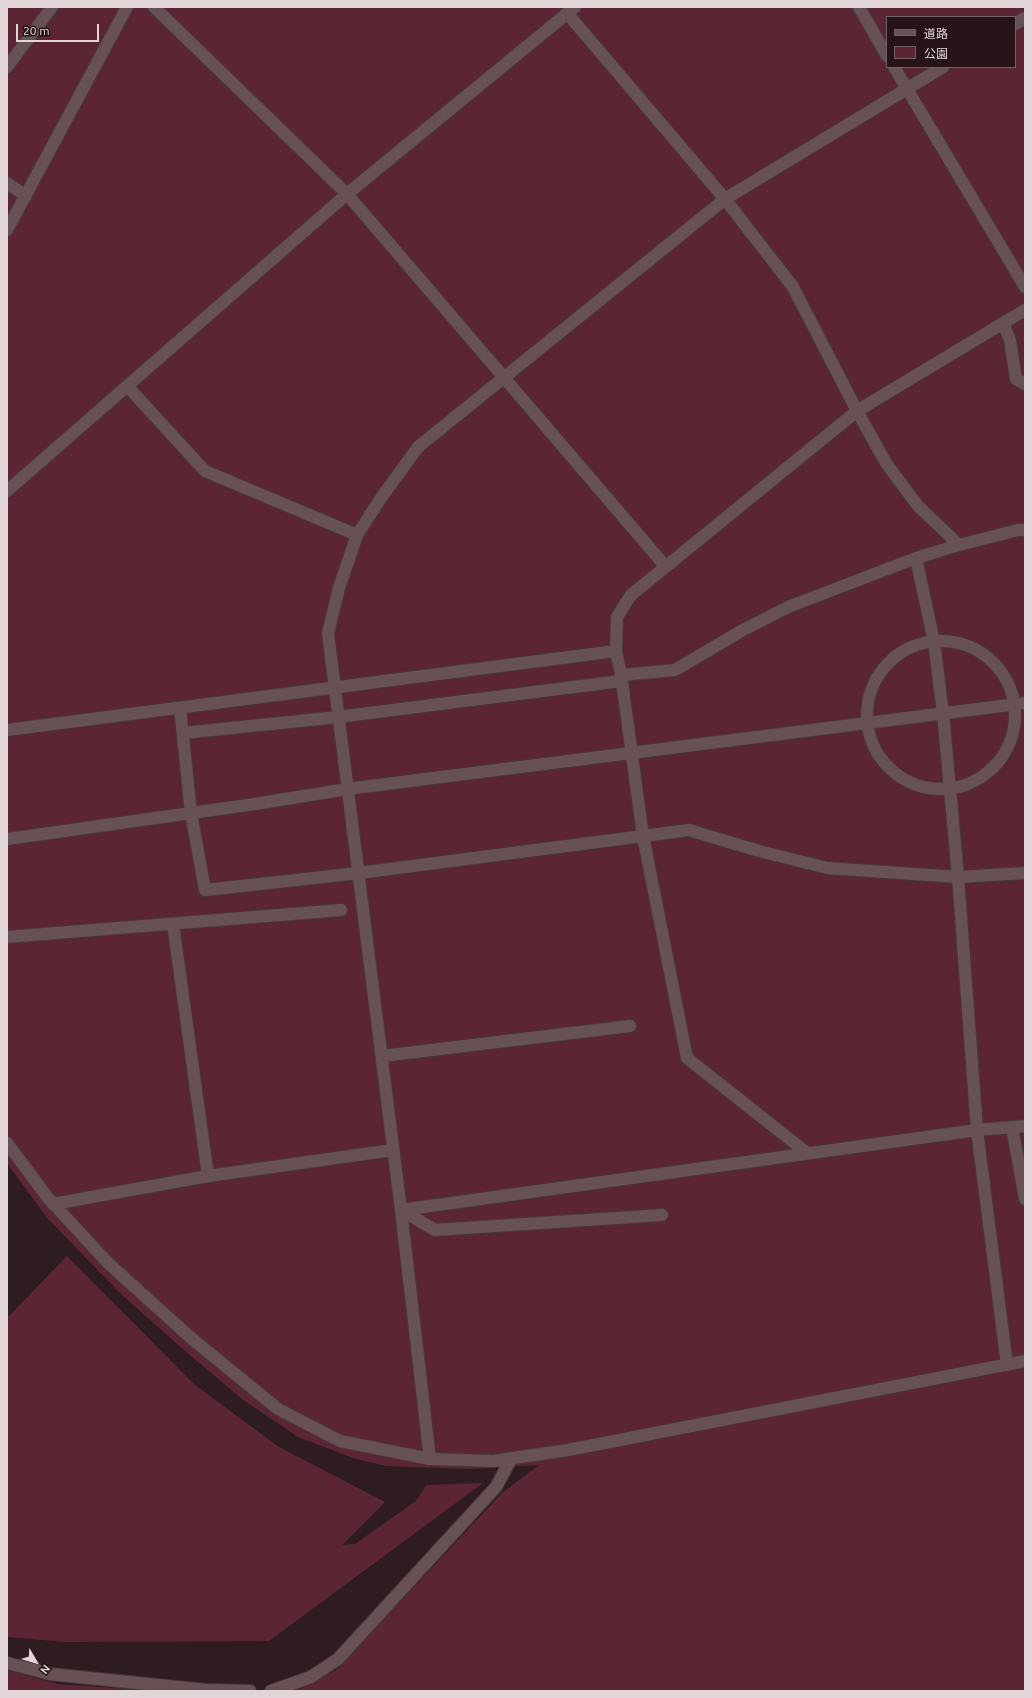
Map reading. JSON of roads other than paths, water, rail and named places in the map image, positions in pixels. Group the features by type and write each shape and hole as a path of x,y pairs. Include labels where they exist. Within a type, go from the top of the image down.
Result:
{"lane":[{"path":"7,67 52,7"},
{"path":"7,230 127,7"},
{"path":"154,7 347,194 666,567"},
{"path":"859,7 886,54"},
{"path":"7,491 128,387 347,194 571,10 725,200 793,287 857,411 886,463 918,506 959,545"},
{"path":"1016,23 1025,18"},
{"path":"895,68 1025,287"},
{"path":"430,1459 394,1150 328,633 339,588 357,535 381,498 418,447 725,200 941,68"},
{"path":"7,183 26,196"},
{"path":"807,1153 687,1058 643,836 616,651 617,617 631,595 857,411 1025,310"},
{"path":"1003,324 1010,340 1016,379 1025,384"},
{"path":"128,387 205,471 357,535"},
{"path":"183,732 338,717 675,670 743,630 788,607 916,558 959,545 1018,530 1025,530"},
{"path":"916,558 934,642 958,877 977,1130 1007,1365"},
{"path":"950,640 974,648 995,662 1020,703 1016,708 1014,734 1004,757 987,775 966,786 943,790 919,787 898,777 881,760 870,739 866,715 871,692 882,670 900,653 924,642 950,640"},
{"path":"7,730 616,651"},
{"path":"7,839 347,789 1020,703"},
{"path":"180,708 191,813 205,890 359,873 689,830 759,851 827,868 958,877 1025,873"},
{"path":"7,937 340,910"},
{"path":"172,924 208,1176"},
{"path":"382,1056 630,1026"},
{"path":"401,1210 977,1130 1025,1126"},
{"path":"1012,1127 1025,1199"},
{"path":"7,1143 53,1204 119,1273 191,1338 278,1409 340,1441 430,1459 493,1461 511,1459 568,1450 1025,1361"},
{"path":"53,1204 208,1176 394,1150"},
{"path":"401,1210 435,1230 662,1214"},
{"path":"271,1691 310,1678 338,1659 496,1487 511,1459"},
{"path":"7,1663 50,1674 206,1690 250,1691"}]}
